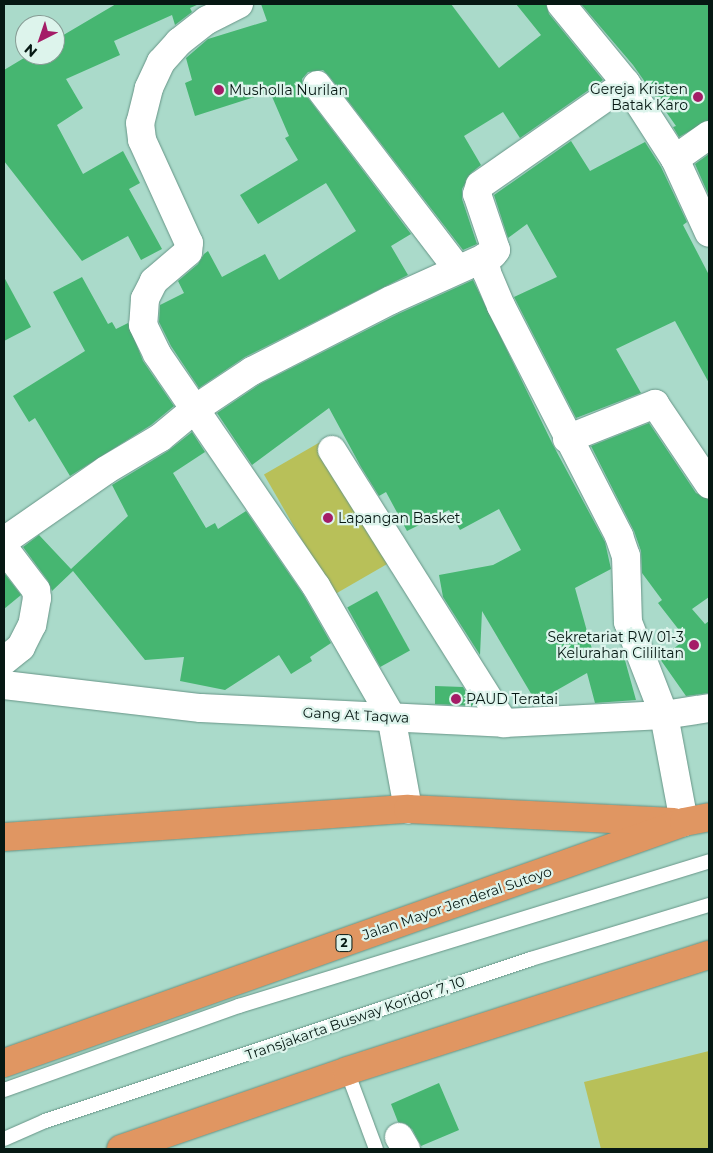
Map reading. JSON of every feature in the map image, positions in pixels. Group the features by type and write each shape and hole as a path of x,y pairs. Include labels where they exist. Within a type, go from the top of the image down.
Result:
{"highway":[{"path":"4,837 408,809 696,820"},
{"name":"Jalan Mayor Jenderal Sutoyo","path":"4,1063 696,820"},
{"path":"121,1149 346,1071 709,954"}],"street":[{"path":"239,4 207,20 167,54 149,88 140,123 146,152 189,243 188,252 150,287 145,299 143,325 157,354 316,586 391,716 408,809"},
{"path":"561,4 626,83 675,159 709,233"},
{"path":"4,541 106,470 160,438 195,409 307,341 457,268 485,257 496,250 477,194 480,185 626,83"},
{"path":"316,85 457,268"},
{"path":"675,159 709,135"},
{"path":"485,257 487,273 501,306 567,439 619,536 626,556 628,622 664,715 696,820"},
{"path":"567,439 655,404 709,484"},
{"path":"332,450 504,723"},
{"path":"4,548 36,590 37,598 32,625 21,647 4,661"},
{"name":"Gang At Taqwa","path":"4,684 200,708 504,723 664,715 709,708"}],"lane":[{"path":"4,1090 240,1006 709,861"},
{"name":"Transjakarta Busway Koridor 7, 10","path":"4,1139 45,1121 530,959 709,905"},
{"path":"346,1071 394,1145"}],"green space":[{"name":"Lapangan Basket","path":"322,441 392,561 333,595 264,474"},
{"path":"709,1051 709,1149 601,1149 584,1082"}],"building":[{"path":"116,4 199,4 190,8 192,12 175,25 172,15 114,41 120,55 66,79 83,108 57,125 83,174 123,151 140,183 129,189 162,249 141,260 128,236 82,261 4,161 4,70 15,63 15,65 65,65 65,34"},
{"path":"261,4 451,4 499,68 541,35 516,4 546,4 549,14 603,80 520,138 503,112 464,136 481,165 471,173 462,189 462,199 477,244 463,250 329,76 323,70 308,72 302,79 305,94 411,234 391,246 408,275 245,357 199,388 171,346 159,322 160,305 184,293 178,281 198,264 204,254 208,251 222,277 265,254 279,280 356,231 326,183 258,224 240,195 298,160 285,138 289,136 270,92 195,116 185,83 192,80 186,58 208,39 267,21"},
{"path":"581,4 709,4 709,120 679,137 673,127 676,126 633,65"},
{"path":"571,141 590,171 645,142 661,167 687,222 683,225 709,275 709,383 675,321 616,349 641,393 576,418 514,297 557,277 527,224 508,238 494,195"},
{"path":"709,154 709,196 695,164"},
{"path":"4,277 31,327 4,341"},
{"path":"82,277 108,324 112,322 116,329 128,323 143,361 174,406 151,425 70,476 35,418 29,422 13,396 85,351 53,292"},
{"path":"473,280 553,445 605,542 611,569 575,588 595,660 623,653 636,700 595,703 587,673 536,702 482,611 480,655 443,597 439,575 493,565 521,550 499,509 460,530 449,510 407,531 386,492 379,496 329,408 252,465 217,413 260,384 398,314"},
{"path":"649,423 696,493 709,499 709,597 692,609 705,624 709,621 709,693 686,696 660,659 686,639 658,603 662,600 642,573 641,551 634,531 591,446"},
{"path":"192,432 205,452 173,473 206,528 215,523 218,529 246,511 303,594 331,643 310,657 312,661 291,674 279,655 225,690 180,681 184,657 145,660 73,571 52,591 48,581 23,547 39,535 71,569 128,516 112,485 168,451"},
{"path":"4,573 21,595 4,609"},
{"path":"377,591 410,650 380,667 347,607"},
{"name":"PAUD Teratai","path":"435,686 463,687 475,706 435,704"},
{"path":"439,1083 459,1130 421,1146 412,1129 398,1122 391,1104"}],"place":[{"name":"Musholla Nurilan","path":"219,90"},
{"name":"Gereja Kristen Batak Karo","path":"698,97"},
{"name":"Lapangan Basket","path":"328,518"},
{"name":"Sekretariat RW 01-3 Kelurahan Cililitan","path":"694,645"},
{"name":"PAUD Teratai","path":"456,699"}]}
